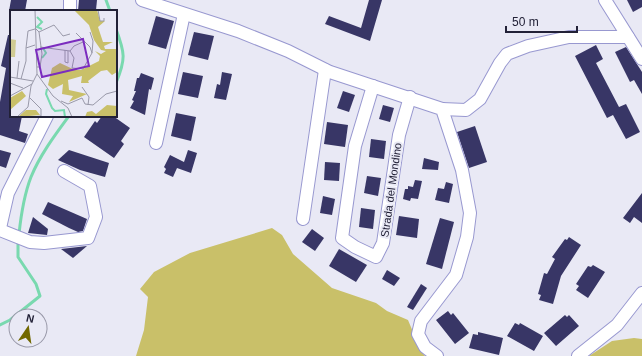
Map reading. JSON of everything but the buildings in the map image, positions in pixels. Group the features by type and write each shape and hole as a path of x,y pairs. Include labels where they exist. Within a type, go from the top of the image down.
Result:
{"street":[{"path":"142,0 238,31 288,51 325,70 410,97 442,109 466,110 480,99 507,54 528,46 569,37 628,37"},
{"path":"605,0 642,58"},
{"path":"156,142 184,14"},
{"path":"303,219 325,70"},
{"name":"Strada del Mondino","path":"373,86 356,146 342,238 355,247 376,257 383,243 399,135 410,97"},
{"path":"438,356 425,347 418,334 421,321 456,275 467,237 470,213 462,170 442,109"},
{"path":"46,117 8,193 0,229 19,238 44,243 88,238 96,217 90,186 64,171"},
{"path":"578,356 618,325 642,293"}],"shaded area":[{"path":"272,228 282,235 293,254 332,288 376,303 387,311 408,320 421,351 425,356 136,356 144,330 148,297 140,289 154,272 190,253"},
{"path":"634,338 642,339 642,356 589,356 612,341"}],"waterway":[{"path":"106,0 110,10"},
{"path":"117,32 123,50 123,62 117,80"},
{"path":"19,234 23,205 31,177 43,153 68,117"},
{"path":"0,325 10,320 40,296 36,284 18,257 18,240"}]}
